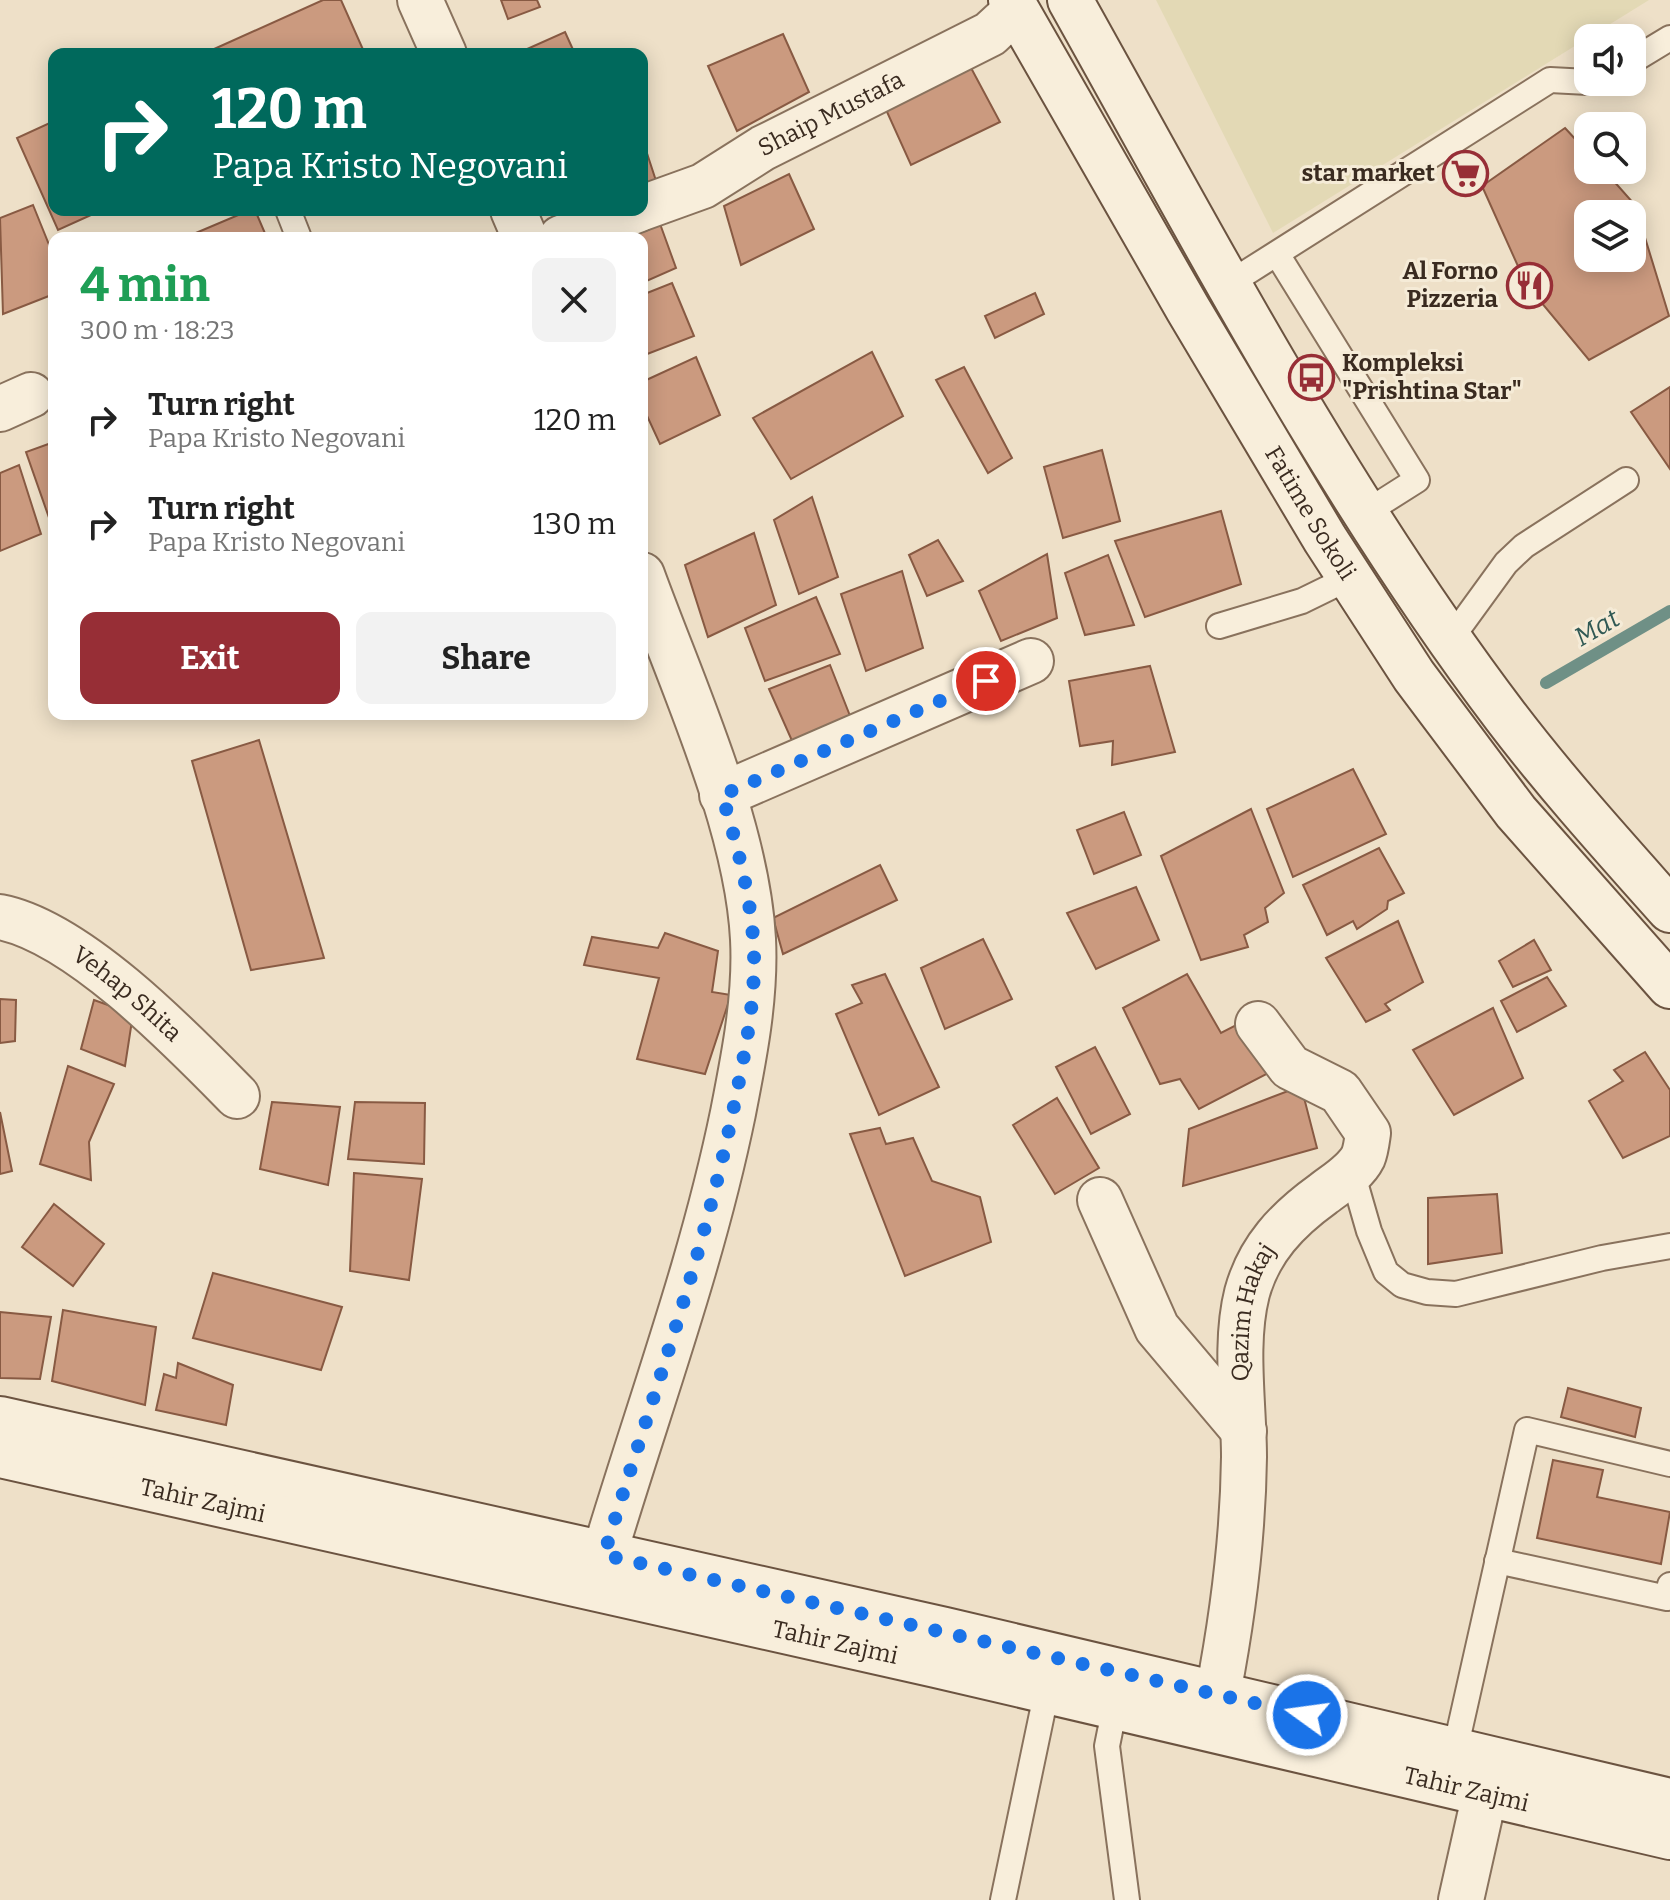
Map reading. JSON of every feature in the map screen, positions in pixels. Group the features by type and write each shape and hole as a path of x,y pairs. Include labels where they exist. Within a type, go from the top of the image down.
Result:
{"street":[{"path":"420,0 441,48"},
{"name":"Fatime Sokoli","path":"1070,0 1365,513 1450,640 1555,778 1670,910"},
{"name":"Fatime Sokoli","path":"1014,5 1188,309 1349,578 1414,676 1516,812 1670,986"},
{"name":"Shaip Mustafa","path":"648,206 703,186 763,148 990,34 1014,5"},
{"name":"Shaip Mustafa","path":"577,232 621,216"},
{"path":"604,1555 718,1184 749,1017 753,939 744,870 722,795 648,592"},
{"path":"722,795 1031,661"},
{"name":"Vehap Shita","path":"0,917 49,936 151,1009 237,1096"},
{"name":"Qazim Hakaj","path":"1218,1693 1236,1594 1243,1518 1242,1342 1246,1295 1257,1264 1274,1237 1352,1172 1363,1156 1368,1133 1340,1092 1290,1067 1258,1024"},
{"path":"1100,1200 1157,1328 1244,1431"},
{"name":"Tahir Zajmi","path":"0,1419 1218,1693 1670,1801"},
{"name":"Tahir Zajmi","path":"0,1455 1047,1690 1670,1837"},
{"path":"1461,1900 1485,1793"}],"lane":[{"path":"1646,53 1670,38"},
{"path":"1230,283 1550,80 1574,81"},
{"path":"1277,254 1417,480 1365,513"},
{"path":"1450,640 1506,563 1524,546 1626,480"},
{"path":"1219,626 1302,601 1349,578"},
{"path":"1352,1172 1369,1231 1386,1272 1402,1285 1427,1292 1456,1294 1602,1258 1670,1246"},
{"path":"1455,1750 1527,1430 1670,1464"},
{"path":"1497,1561 1667,1598 1670,1585"},
{"path":"1003,1900 1047,1690"},
{"path":"1115,1706 1107,1746 1127,1900"}],"shaded area":[{"path":"1156,0 1649,0 1610,24 1574,24 1574,46 1273,233"}],"building":[{"path":"323,0 341,0 362,48 216,48"},
{"path":"501,0 537,0 540,7 508,19"},
{"path":"565,32 572,48 529,48"},
{"path":"783,34 809,92 737,131 708,66"},
{"path":"970,66 1000,122 911,165 883,103"},
{"path":"48,124 48,208 17,138"},
{"path":"1565,128 1574,138 1574,184 1616,184 1631,200 1574,200 1574,272 1646,272 1646,241 1669,316 1589,360 1526,284 1482,186"},
{"path":"648,156 658,187 648,191"},
{"path":"789,174 814,229 741,265 724,206"},
{"path":"33,205 48,242 48,296 3,314 0,218"},
{"path":"52,216 89,216 58,230"},
{"path":"236,216 258,216 264,232 198,232"},
{"path":"659,221 676,268 648,280 648,232 634,232"},
{"path":"672,283 694,336 648,354 648,293"},
{"path":"1035,293 1044,314 995,338 985,316"},
{"path":"872,352 903,416 791,479 753,418"},
{"path":"696,357 720,415 660,444 648,418 648,379"},
{"path":"964,367 1012,458 988,473 936,380"},
{"path":"1670,387 1670,469 1631,412"},
{"path":"48,444 48,515 26,452"},
{"path":"1102,450 1120,521 1063,538 1044,467"},
{"path":"19,465 41,534 0,551 0,473"},
{"path":"812,497 838,577 799,594 774,520"},
{"path":"1221,511 1241,584 1145,617 1115,541"},
{"path":"754,533 776,605 708,637 685,565"},
{"path":"938,540 963,581 927,596 909,555"},
{"path":"1047,554 1057,618 1001,641 979,591"},
{"path":"1108,555 1134,625 1085,635 1065,573"},
{"path":"902,571 923,648 866,671 841,594"},
{"path":"816,597 840,654 765,681 745,628"},
{"path":"830,665 852,721 793,743 769,689"},
{"path":"1150,666 1175,752 1112,765 1113,741 1080,746 1069,681"},
{"path":"259,740 324,958 251,970 192,761"},
{"path":"1353,769 1386,834 1293,877 1267,809"},
{"path":"1251,809 1284,893 1265,908 1268,922 1244,935 1248,947 1201,960 1161,856"},
{"path":"1124,812 1141,855 1094,874 1077,830"},
{"path":"1379,848 1404,893 1388,901 1387,909 1357,929 1353,921 1327,935 1303,885"},
{"path":"880,865 897,900 783,954 773,918"},
{"path":"1136,887 1159,940 1096,969 1067,913"},
{"path":"1398,921 1423,982 1385,1004 1390,1010 1366,1022 1326,958"},
{"path":"665,933 718,951 712,992 731,995 705,1074 637,1059 659,978 584,965 592,937 658,948"},
{"path":"983,939 1012,999 945,1029 921,968"},
{"path":"1534,940 1551,970 1513,987 1499,961"},
{"path":"885,974 939,1087 879,1115 836,1014 862,1003 852,985"},
{"path":"1187,974 1221,1033 1246,1020 1276,1069 1199,1109 1180,1079 1160,1084 1123,1008"},
{"path":"1547,977 1566,1006 1517,1032 1501,1001"},
{"path":"0,999 16,1000 15,1041 0,1043"},
{"path":"94,1000 133,1014 125,1066 81,1049"},
{"path":"1493,1008 1523,1078 1454,1115 1413,1050"},
{"path":"1095,1047 1130,1114 1091,1134 1056,1067"},
{"path":"1645,1052 1670,1090 1670,1136 1623,1158 1589,1101 1623,1081 1614,1070"},
{"path":"68,1066 114,1084 89,1142 91,1180 40,1164"},
{"path":"1301,1086 1317,1148 1183,1186 1189,1129"},
{"path":"1057,1098 1099,1168 1055,1194 1013,1125"},
{"path":"272,1102 340,1107 328,1185 260,1169"},
{"path":"355,1102 425,1103 424,1164 348,1159"},
{"path":"0,1112 12,1171 0,1174"},
{"path":"880,1128 886,1144 913,1138 932,1181 980,1197 991,1242 905,1276 850,1134"},
{"path":"354,1173 422,1179 409,1280 350,1271"},
{"path":"1497,1194 1502,1253 1428,1264 1428,1198"},
{"path":"54,1204 104,1244 73,1286 22,1247"},
{"path":"213,1273 342,1307 321,1370 193,1338"},
{"path":"63,1310 156,1327 145,1405 52,1381"},
{"path":"0,1312 51,1317 40,1379 0,1378"},
{"path":"178,1363 233,1385 226,1425 156,1410 164,1374 176,1378"},
{"path":"1568,1388 1641,1408 1635,1437 1561,1417"},
{"path":"1553,1460 1603,1470 1597,1497 1670,1512 1661,1564 1537,1538"}],"waterway":[{"name":"Mat","path":"1546,683 1670,611"}],"place":[{"name":"star market","path":"1466,173"},
{"name":"Al Forno Pizzeria","path":"1529,285"},
{"name":"Kompleksi \"Prishtina Star\"","path":"1311,377"}],"route":[{"path":"986,681 722,795 744,870 753,939 751,1004 739,1085 718,1184 682,1311 604,1555 945,1630 1307,1715"}]}
